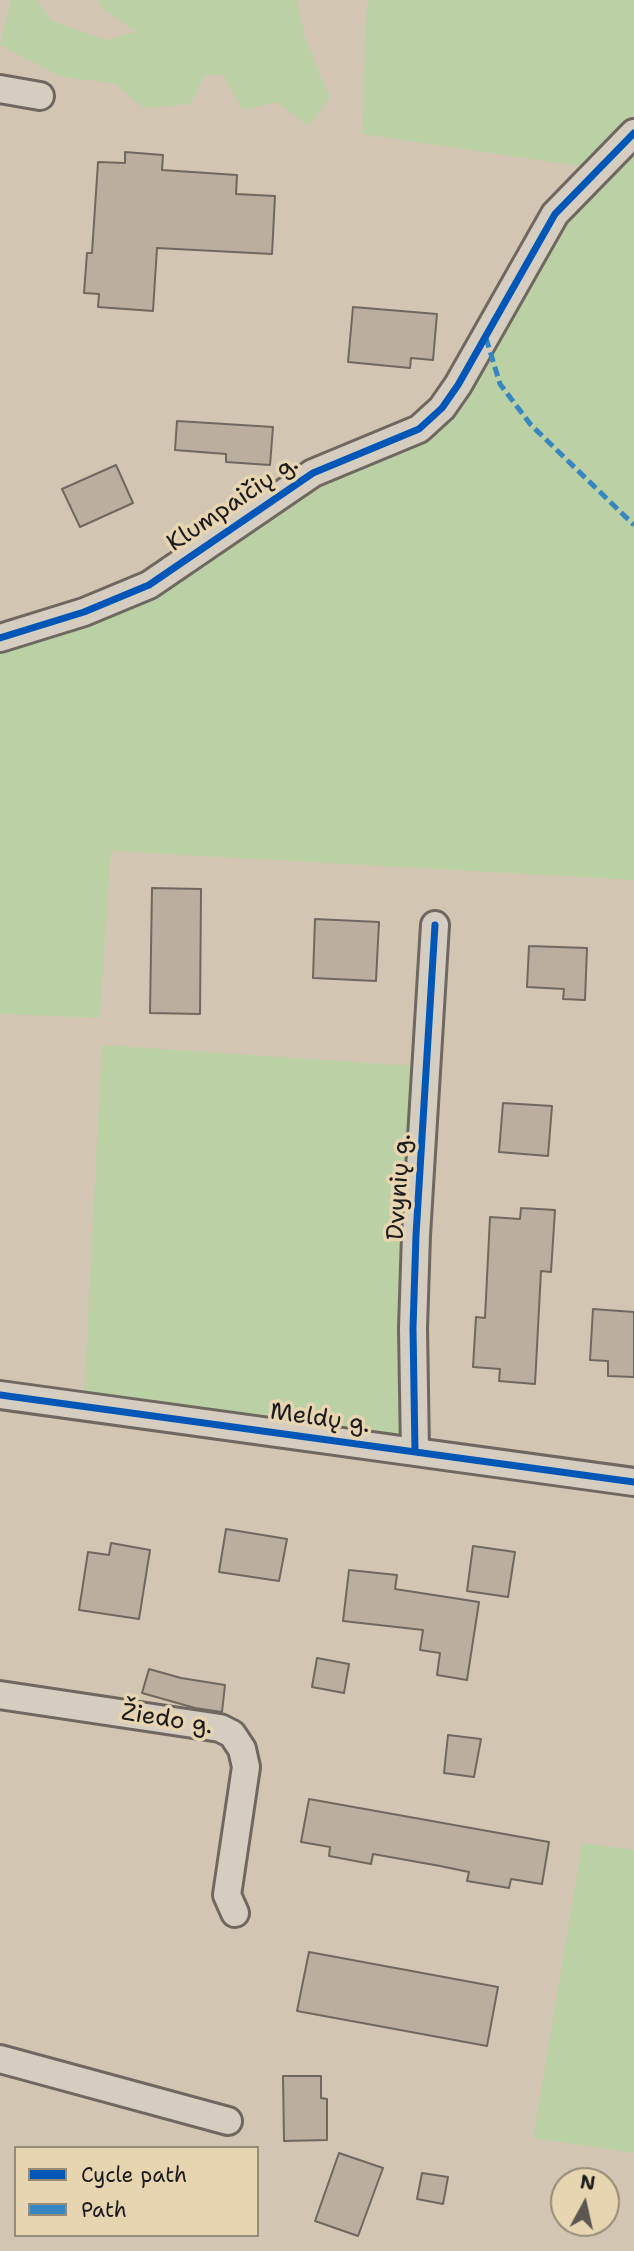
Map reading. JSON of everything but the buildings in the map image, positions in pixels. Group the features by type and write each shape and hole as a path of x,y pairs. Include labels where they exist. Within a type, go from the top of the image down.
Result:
{"street":[{"path":"0,89 40,96"},
{"name":"Klumpaičių g.","path":"0,638 84,612 149,585 313,473 419,429 442,408 458,385 555,214 634,133"},
{"name":"Dvynių g.","path":"415,1452 413,1328 416,1235 435,925"},
{"name":"Meldų g.","path":"0,1395 634,1482"},
{"name":"Žiedo g.","path":"0,1695 220,1727 232,1734 242,1749 246,1767 228,1895 235,1913"},
{"path":"0,2059 228,2121"}],"green space":[{"path":"11,0 36,0 52,21 106,40 136,32 103,9 98,0 297,0 305,38 330,98 308,126 277,102 243,110 223,75 205,75 191,104 143,108 114,83 61,77 0,45"},
{"path":"367,0 634,0 634,113 585,167 362,134"},
{"path":"634,146 634,880 111,851 100,1018 0,1014 0,650 189,573 319,489 361,465 409,444 561,227"},
{"path":"102,1045 414,1066 400,1440 84,1393"},
{"path":"582,1843 634,1850 634,2153 533,2138"}],"marked path":[{"path":"486,338 500,384 531,425 634,525"}],"cycle path":[{"path":"0,638 84,612 149,585 313,473 419,429 442,408 458,385 555,214 634,133"},
{"path":"415,1452 413,1328 416,1235 435,925"},
{"path":"0,1395 634,1482"}]}
